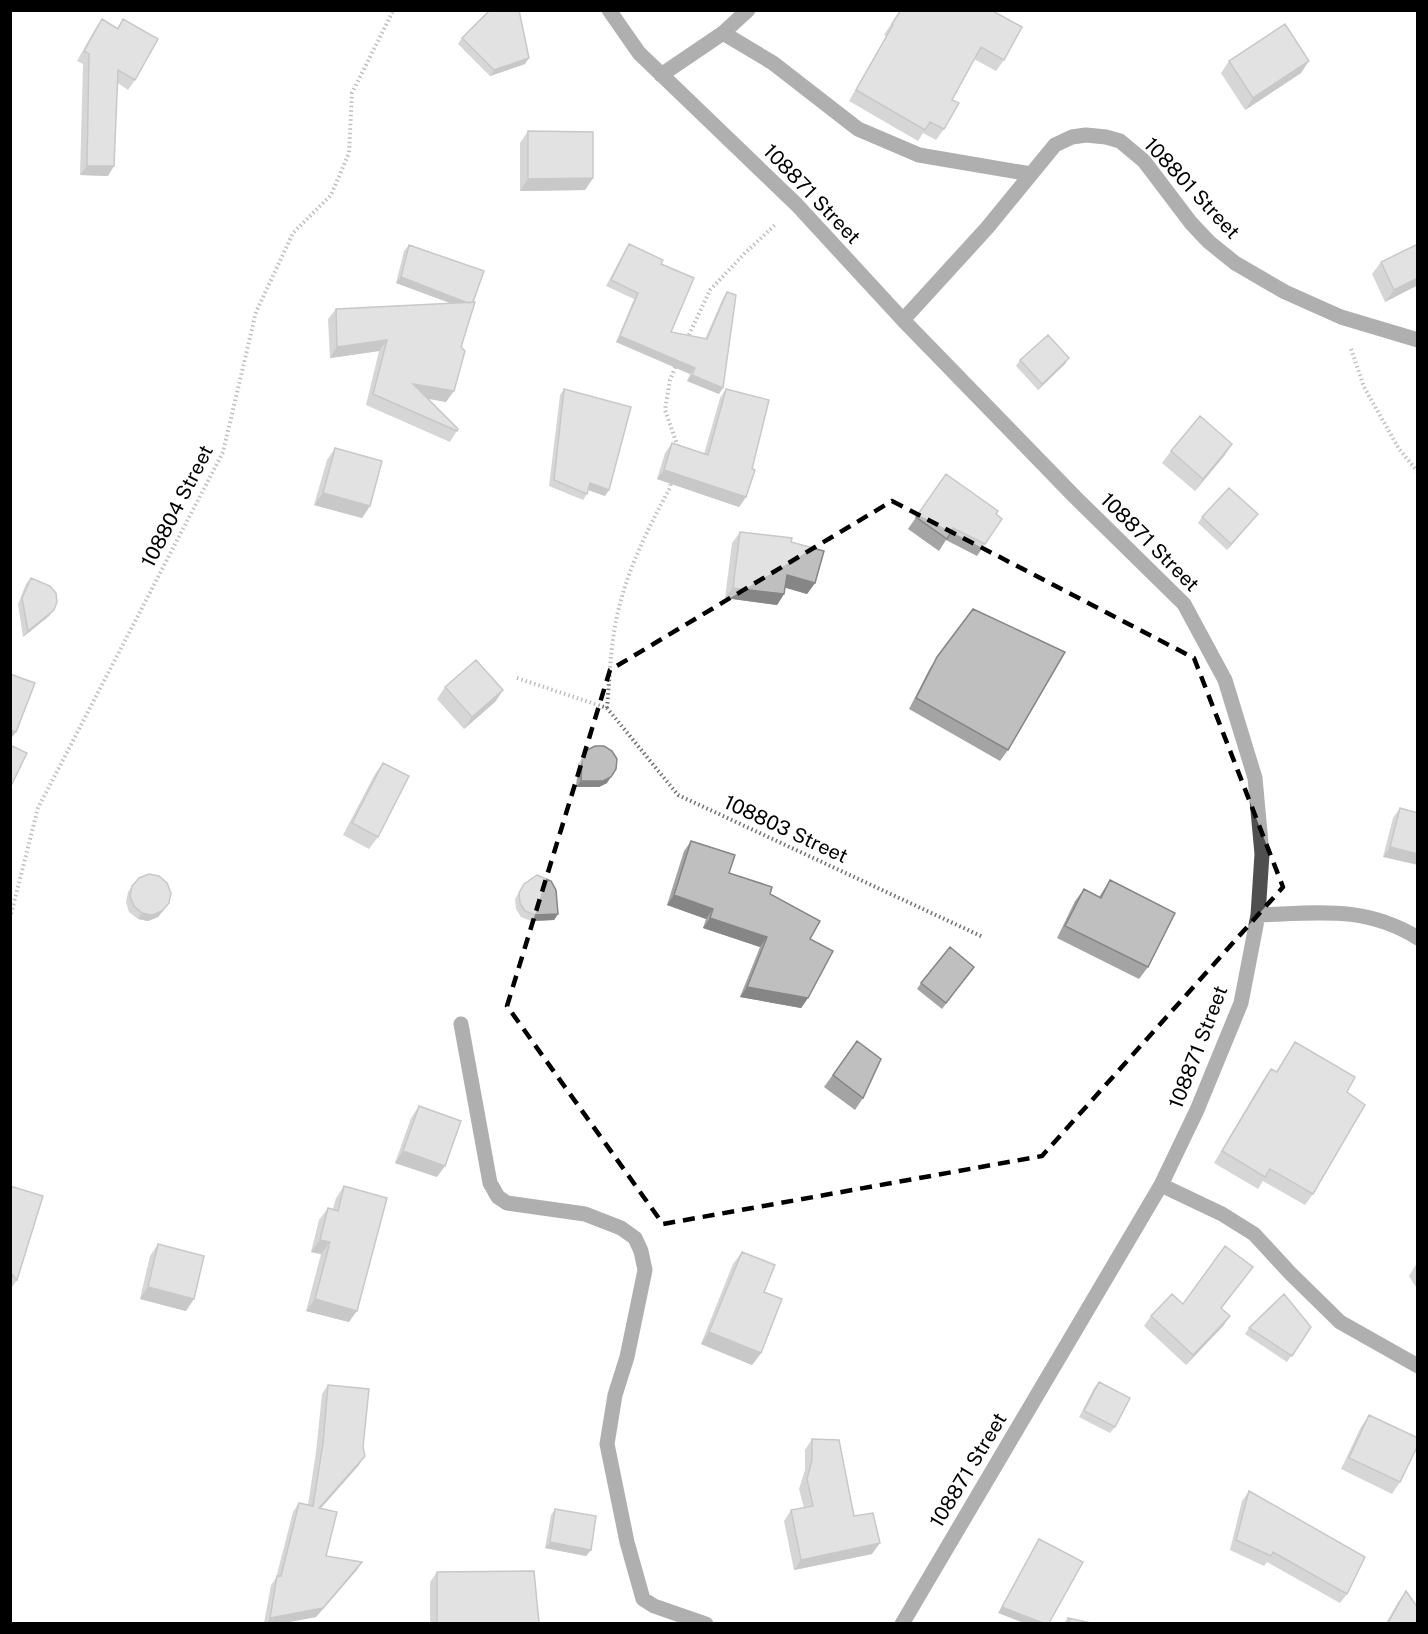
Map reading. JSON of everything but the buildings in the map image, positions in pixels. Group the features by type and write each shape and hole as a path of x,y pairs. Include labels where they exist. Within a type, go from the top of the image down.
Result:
{"street":[{"name":"108871 Street","path":"609,10 639,54 797,205 903,320 1075,497 1184,604 1225,680 1256,778 1262,854 1258,915 1241,1003 1197,1110 1161,1185 902,1623"},
{"path":"661,75 723,33 748,10"},
{"path":"723,33 773,63 858,129 919,155 1031,174"},
{"name":"108801 Street","path":"903,320 987,228 1055,145 1072,137 1086,135 1119,141 1144,161 1191,223 1209,242 1235,263 1285,292 1341,316 1418,340"},
{"path":"1258,915 1328,912 1357,914 1382,920 1418,938"},
{"path":"461,1024 490,1183 498,1197 507,1203 585,1214 621,1228 635,1238 641,1251 645,1270 627,1357 615,1395 607,1444 629,1550 643,1599 654,1606 706,1623"},
{"path":"1161,1185 1222,1214 1254,1234 1340,1322 1418,1366"}],"path":[{"name":"108804 Street","path":"10,918 38,808 223,452 256,312 293,233 331,195 349,153 352,93 395,10"},
{"path":"686,343 710,290 744,254 797,205"},
{"path":"1341,316 1364,387 1399,448 1418,472"},
{"path":"678,361 670,380 665,410 679,450"},
{"path":"517,678 607,708 614,637 629,573 646,530 670,488 672,478"},
{"name":"108803 Street","path":"607,708 678,795 983,937"}],"highlighted area":[{"path":"892,501 1194,658 1283,887 1042,1156 663,1224 507,1006 610,670"}]}
